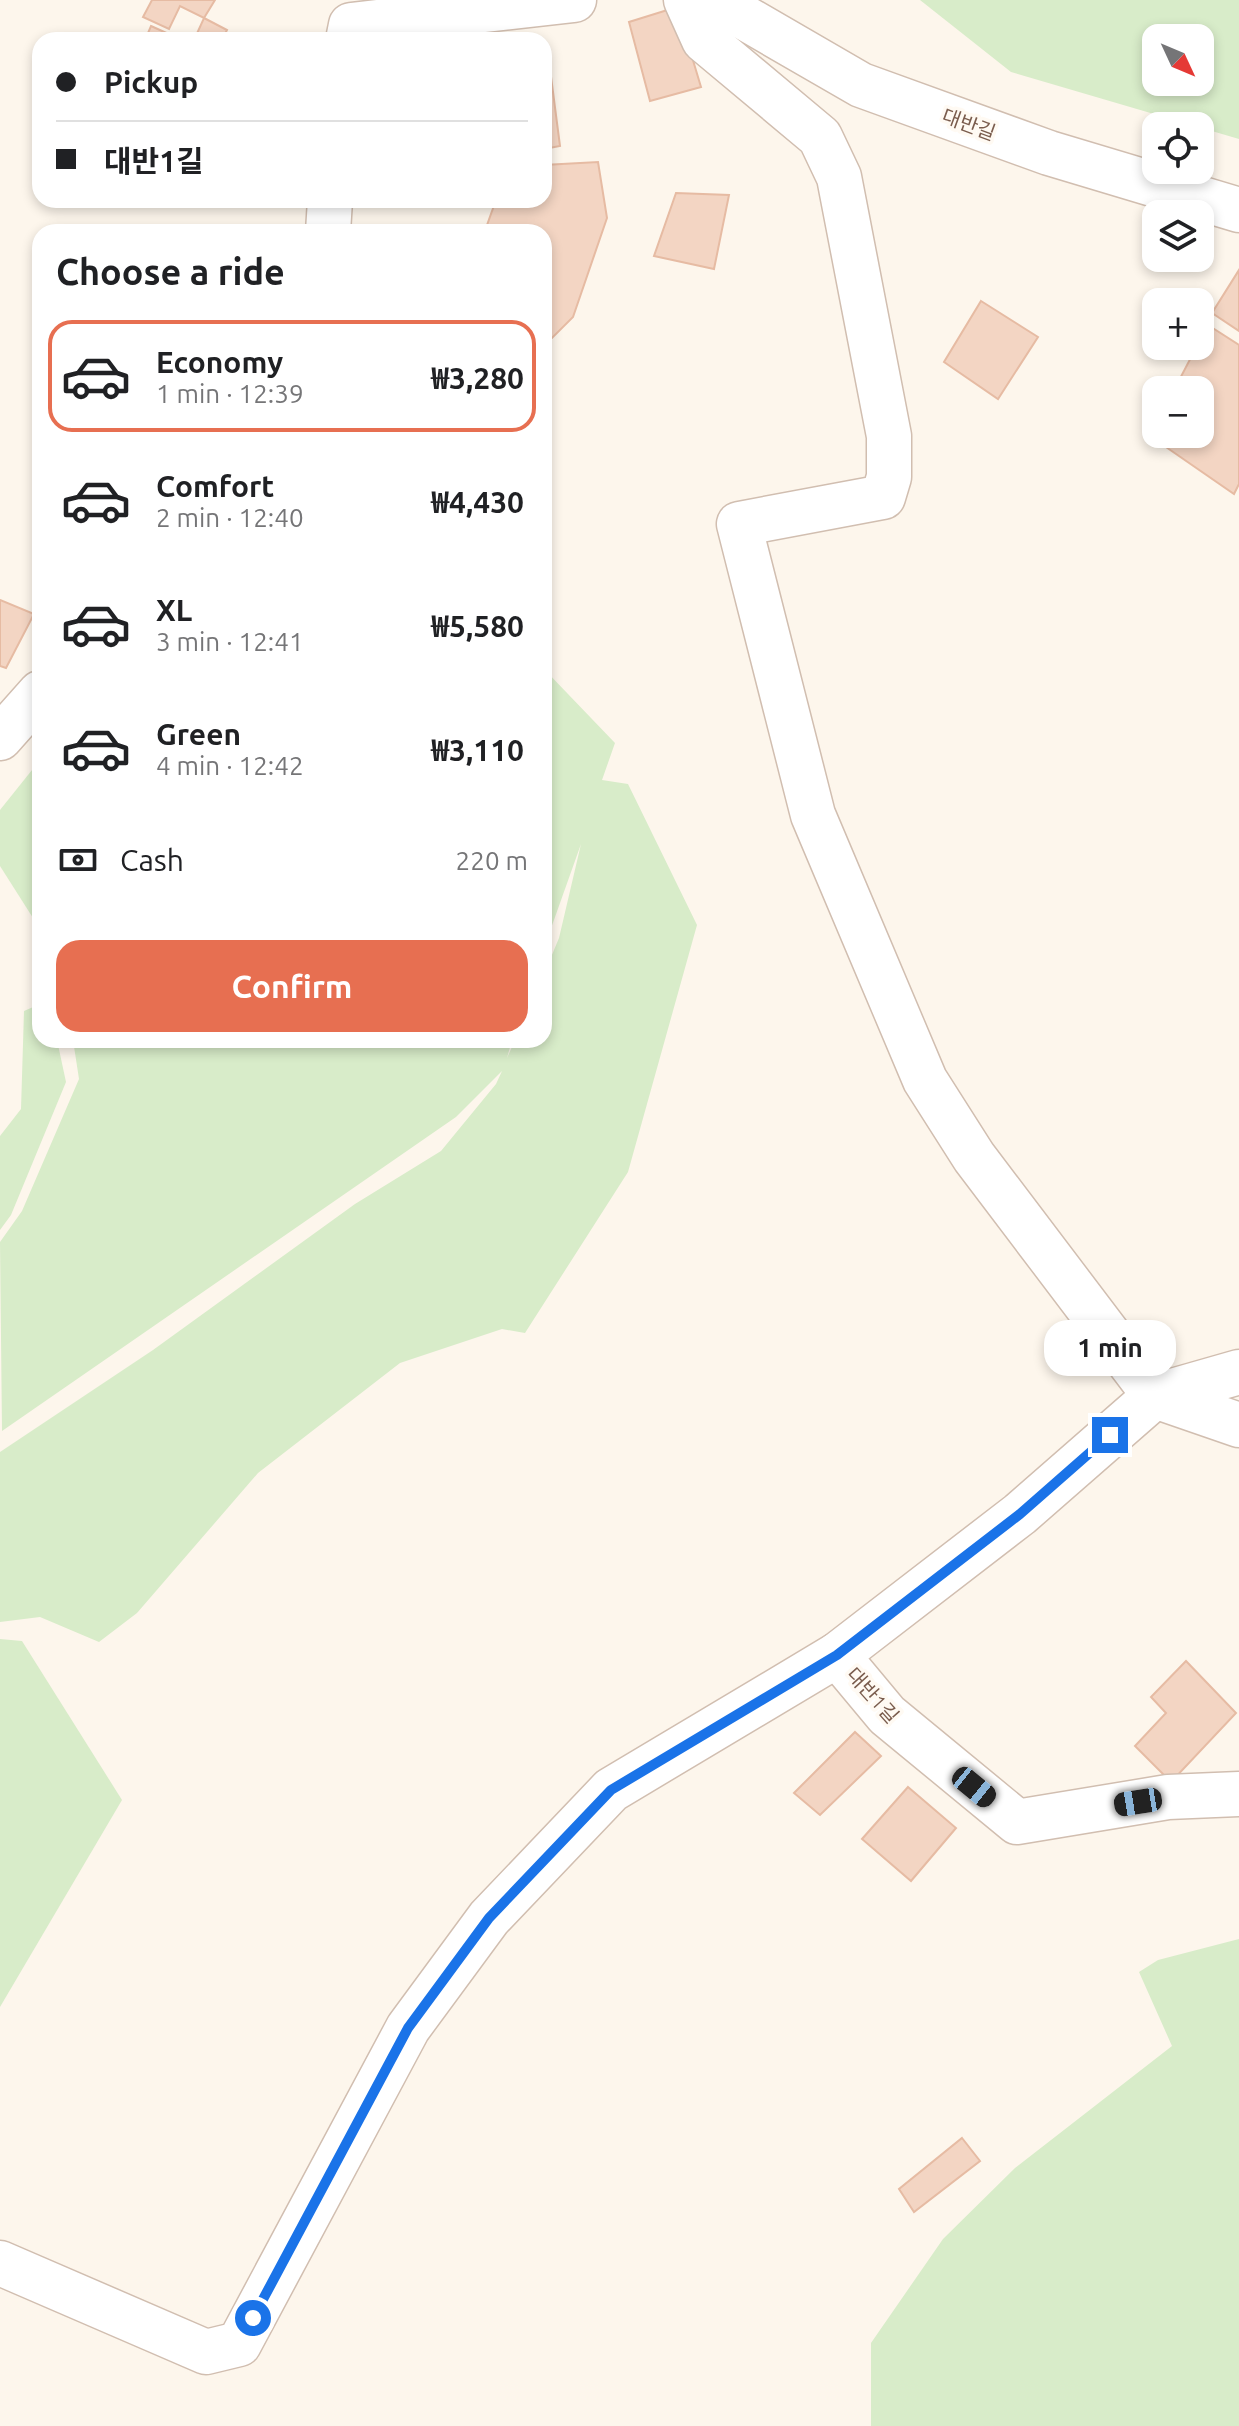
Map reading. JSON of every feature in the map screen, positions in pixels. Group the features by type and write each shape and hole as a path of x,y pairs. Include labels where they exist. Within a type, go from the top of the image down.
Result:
{"street":[{"path":"350,32 351,25 574,0"},
{"path":"686,0 704,40 820,137 839,177 889,436 889,477 883,497 739,524 813,815 925,1080 974,1157 1155,1396 1239,1425"},
{"name":"대반길","path":"714,0 861,85 1049,153 1239,210"},
{"path":"0,738 32,702"},
{"name":"대반1길","path":"1239,1372 1155,1396 1020,1514 837,1655 887,1715 1017,1822 1168,1797 1239,1794"},
{"path":"0,2263 206,2352 239,2344 408,2028 489,1918 611,1790 837,1655"}],"green space":[{"path":"920,0 1239,0 1239,139 1214,132 1214,112 1147,112 1011,72"},
{"path":"552,677 615,743 602,780 628,784 697,925 628,1172 525,1333 502,1329 400,1363 258,1473 137,1613 99,1642 40,1617 0,1622 0,1452 153,1350 355,1204 441,1151 496,1084 502,1071 456,1117 2,1431 0,1242 22,1211 79,1079 74,1048 510,1048 507,1058 511,1048 552,1048 552,955 559,938 581,844 552,926"},
{"path":"32,770 32,916 0,866 0,810"},
{"path":"32,1008 32,1048 59,1048 66,1082 11,1215 0,1230 0,1136 21,1109 24,1011"},
{"path":"0,1639 22,1641 122,1800 0,2007"},
{"path":"1239,1939 1239,2426 871,2426 871,2343 943,2239 1015,2168 1172,2046 1139,1972 1158,1960"}],"building":[{"path":"152,0 215,0 204,18 180,6 169,29 143,17"},
{"path":"677,7 701,87 650,101 629,22"},
{"path":"204,18 227,30 226,32 198,32"},
{"path":"151,26 164,32 148,32"},
{"path":"552,84 560,146 552,148"},
{"path":"598,162 607,218 573,317 552,338 552,224 487,224 493,208 552,208 552,165"},
{"path":"676,193 729,195 714,269 654,256"},
{"path":"1239,270 1239,331 1214,314"},
{"path":"981,301 1038,337 998,399 944,362"},
{"path":"1214,329 1239,345 1239,484 1234,494 1167,448 1214,448 1214,376 1181,376 1190,360 1214,360"},
{"path":"0,600 32,613 32,618 6,668 0,666"},
{"path":"1186,1661 1236,1713 1171,1782 1135,1746 1166,1713 1151,1697"},
{"path":"855,1732 881,1756 820,1815 794,1793"},
{"path":"908,1787 956,1828 911,1881 862,1839"},
{"path":"962,2138 980,2161 914,2212 899,2189"}],"route":[{"path":"253,2318 408,2028 489,1918 611,1790 837,1655 1020,1514 1110,1435"}]}
